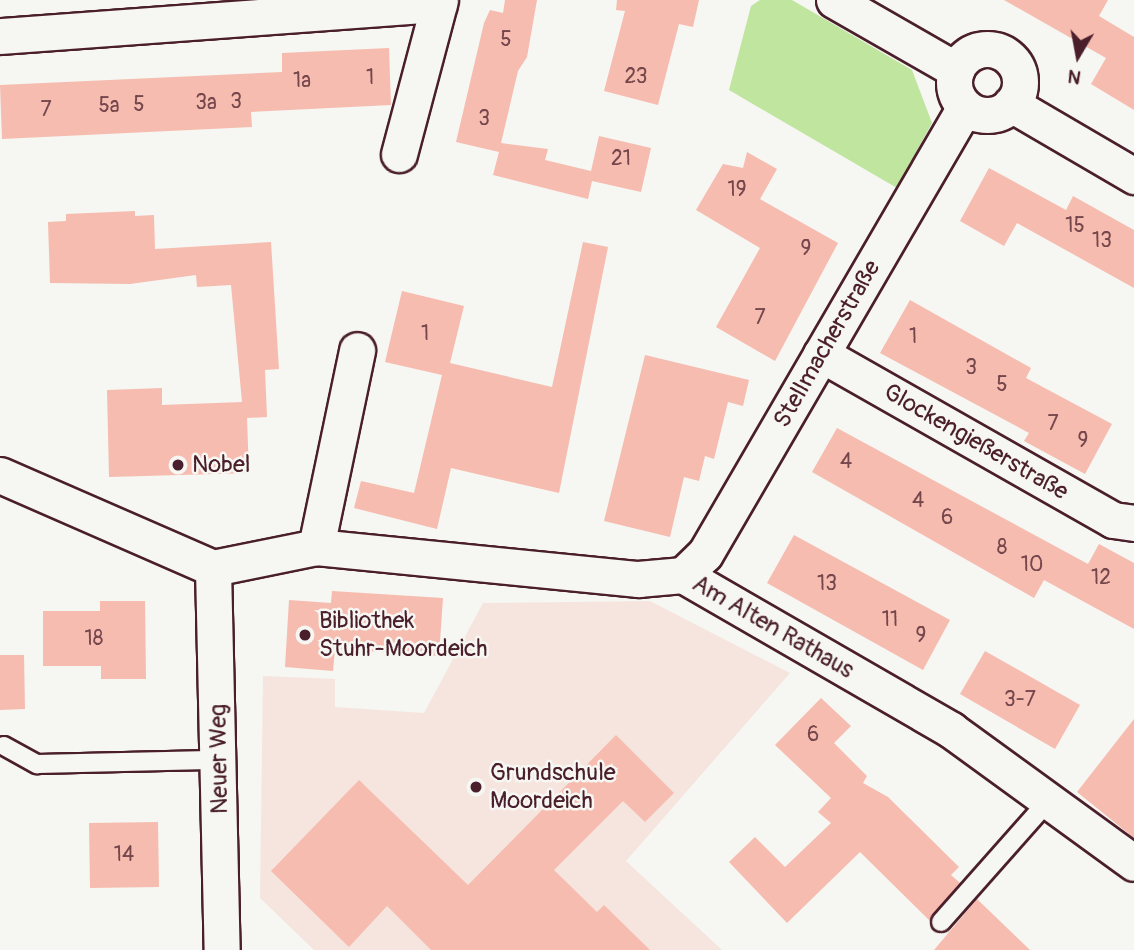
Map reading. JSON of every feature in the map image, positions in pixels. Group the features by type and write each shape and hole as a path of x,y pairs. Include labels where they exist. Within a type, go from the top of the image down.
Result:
{"street":[{"path":"834,0 956,70"},
{"path":"0,36 186,12 439,2 399,154"},
{"path":"1012,104 1020,78 1004,55 977,51 956,70 954,83 965,107 980,115 1012,104 1134,176"},
{"name":"Stellmacherstraße","path":"683,575 705,554 965,107"},
{"path":"0,475 213,568 316,547 357,350"},
{"name":"Glockengießerstraße","path":"821,354 1113,520 1134,523"},
{"name":"Am Alten Rathaus","path":"316,547 638,579 683,575 951,730 1051,799 1134,863"},
{"name":"Neuer Weg","path":"213,568 220,760 222,950"}],"lane":[{"path":"4,746 37,764 220,760"},
{"path":"942,922 1051,799"}],"shaded area":[{"name":"Grundschule Moordeich","path":"650,601 790,673 626,861 722,950 314,950 260,898 263,676 335,679 335,707 424,713 483,603"}],"green space":[{"path":"760,0 792,0 912,70 932,123 897,188 729,90 751,6"}],"building":[{"path":"505,0 537,0 527,57 518,71 501,143 548,149 545,160 591,171 599,136 651,148 641,192 592,181 588,199 493,175 499,152 456,142 484,23 490,10 503,13"},
{"path":"617,0 699,0 693,27 679,24 658,105 604,91 625,11 616,10"},
{"path":"1004,0 1108,0 1099,16 1134,37 1134,110 1091,84 1106,58"},
{"path":"389,48 391,105 251,112 252,127 2,139 0,85 282,72 282,53"},
{"path":"747,152 777,169 760,199 838,243 775,361 716,327 760,248 696,210 723,164 743,168"},
{"path":"989,168 1066,210 1073,196 1134,230 1134,288 1017,223 1004,246 960,221"},
{"path":"135,211 135,216 154,215 155,249 271,242 279,369 265,370 267,417 247,418 249,473 109,477 107,390 162,388 162,405 242,402 231,285 197,287 196,275 130,284 50,283 48,222 66,221 66,214"},
{"path":"583,242 608,247 559,493 451,468 437,529 354,508 361,481 414,493 442,375 385,362 402,291 464,306 450,363 552,387"},
{"path":"910,300 1031,368 1026,378 1112,424 1085,474 1024,441 1029,433 880,353"},
{"path":"645,355 749,380 743,406 728,402 714,459 705,456 699,481 684,477 670,537 604,521"},
{"path":"837,428 1088,564 1099,544 1134,563 1134,629 1044,580 1034,598 812,472"},
{"path":"794,535 950,620 923,670 767,583"},
{"path":"332,591 443,598 439,656 335,649 333,671 285,667 289,600 331,603"},
{"path":"100,601 145,601 146,679 101,679 101,666 43,666 43,611 100,611"},
{"path":"985,651 1080,705 1055,749 960,694"},
{"path":"0,655 24,655 25,709 0,710"},
{"path":"821,698 851,726 834,743 867,776 863,783 888,797 959,867 951,875 960,883 930,921 860,852 787,923 729,862 755,837 785,867 831,823 818,812 831,798 775,745"},
{"path":"1134,719 1134,838 1077,792"},
{"path":"616,735 674,793 645,822 623,801 554,870 597,912 604,905 650,950 431,950 387,906 349,947 271,871 359,780 468,885"},
{"path":"158,822 159,887 90,888 89,823"},
{"path":"977,899 1030,950 934,950"}],"place":[{"name":"Nobel","path":"178,465"},
{"name":"Bibliothek Stuhr-Moordeich","path":"305,635"},
{"name":"Grundschule Moordeich","path":"476,787"}]}
